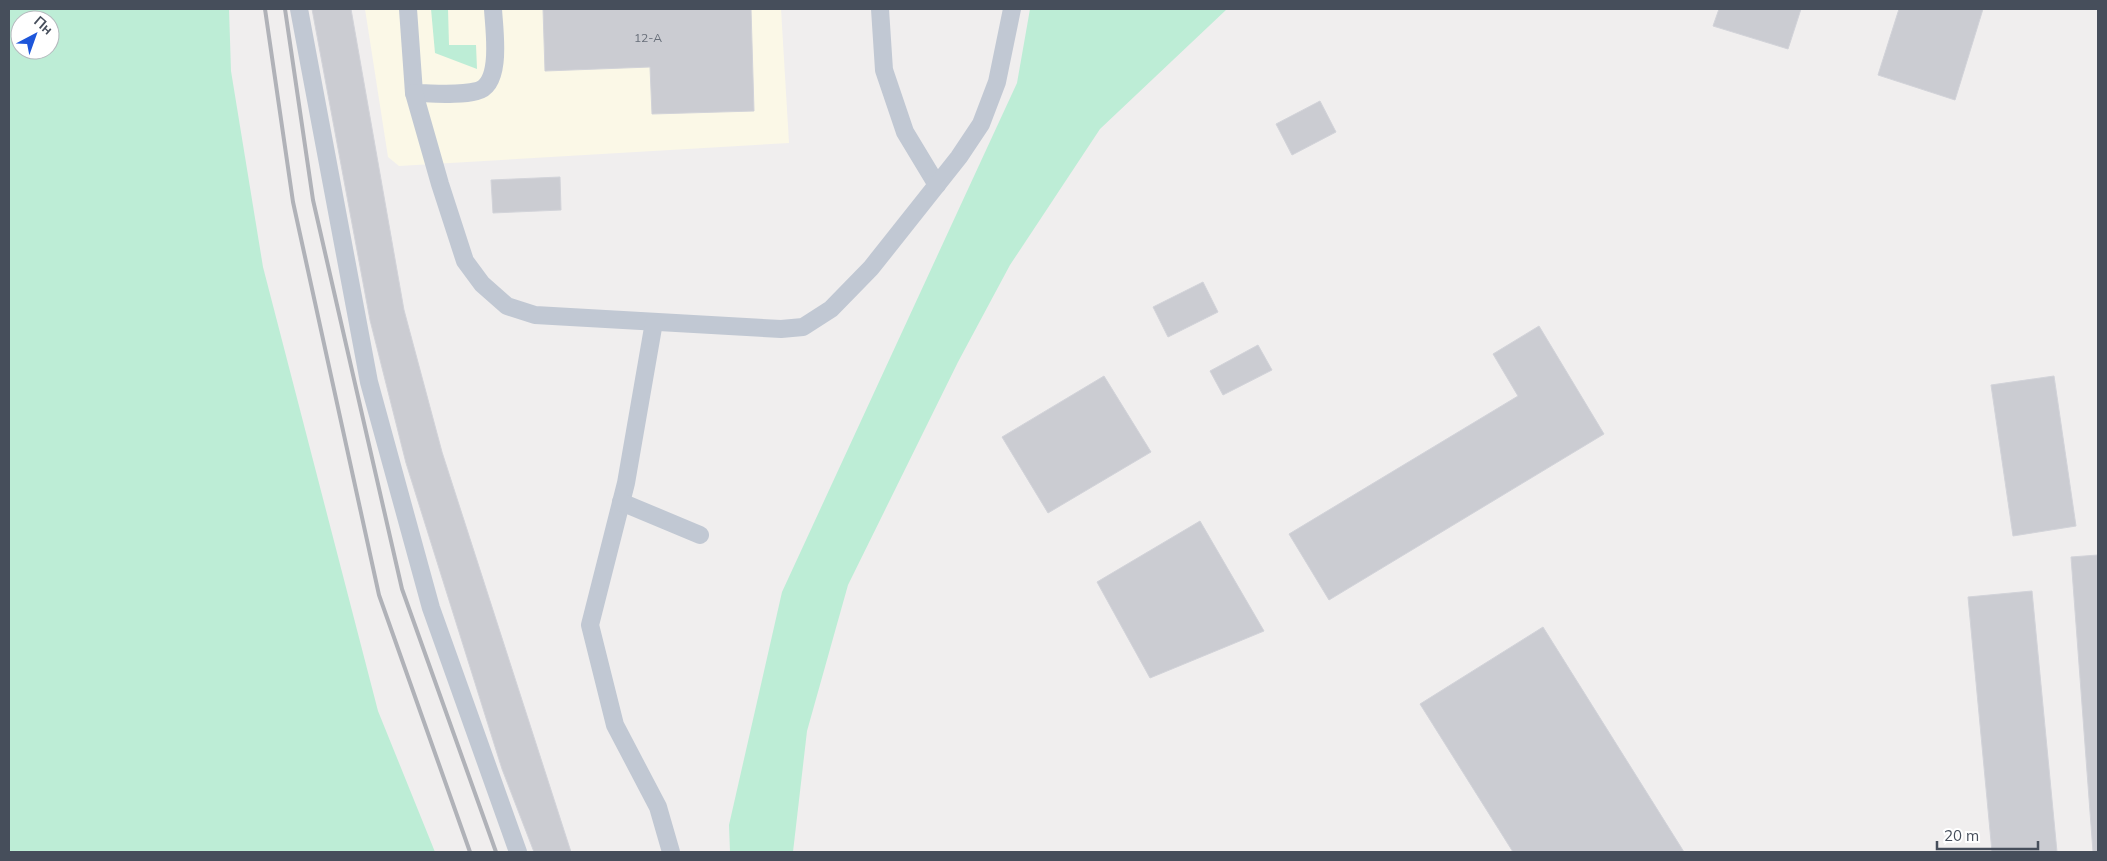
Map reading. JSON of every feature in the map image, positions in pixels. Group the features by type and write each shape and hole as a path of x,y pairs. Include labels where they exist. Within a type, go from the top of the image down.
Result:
{"lane":[{"path":"299,9 369,382 431,608 518,852"},
{"path":"408,9 414,93 440,184 465,260 482,284 507,306 535,314 781,329 803,327 831,308 871,268 959,157 981,124 997,82 1012,9"},
{"path":"414,93 480,91 490,83 494,70 493,9"},
{"path":"880,9 884,70 905,132 937,185"},
{"path":"654,322 621,502 590,625 615,724 658,807 671,852"},
{"path":"621,502 700,535"}],"shaded area":[{"path":"365,9 781,9 789,143 399,166 388,157"}],"green space":[{"path":"9,9 229,9 231,71 263,267 378,711 435,852 9,852"},
{"path":"431,9 448,9 449,45 476,45 477,69 435,53"},
{"path":"1030,9 1227,9 1100,129 1010,265 958,362 848,585 807,731 793,852 730,852 729,825 782,592 1017,83"}],"building":[{"path":"312,9 351,9 404,310 442,452 571,852 534,852 502,769 406,463 370,320"},
{"path":"543,9 751,9 754,111 652,114 650,67 545,71"},
{"path":"1719,9 1801,9 1788,49 1713,26"},
{"path":"1899,9 1983,9 1955,100 1878,75"},
{"path":"1320,101 1336,132 1292,155 1276,124"},
{"path":"560,177 561,210 493,213 491,180"},
{"path":"1203,282 1218,312 1168,337 1153,307"},
{"path":"1539,326 1604,434 1329,600 1289,534 1518,396 1493,354"},
{"path":"1258,345 1272,370 1223,395 1210,371"},
{"path":"1104,376 1151,452 1048,513 1002,437"},
{"path":"2054,376 2076,526 2013,536 1991,385"},
{"path":"1200,521 1264,631 1150,678 1097,582"},
{"path":"2098,555 2098,852 2093,852 2071,557"},
{"path":"2032,591 2057,852 1992,852 1968,597"},
{"path":"1543,627 1684,852 1513,852 1420,704"}],"railway":[{"path":"265,9 293,202 379,595 470,852"},
{"path":"285,9 313,200 402,589 496,852"}]}
